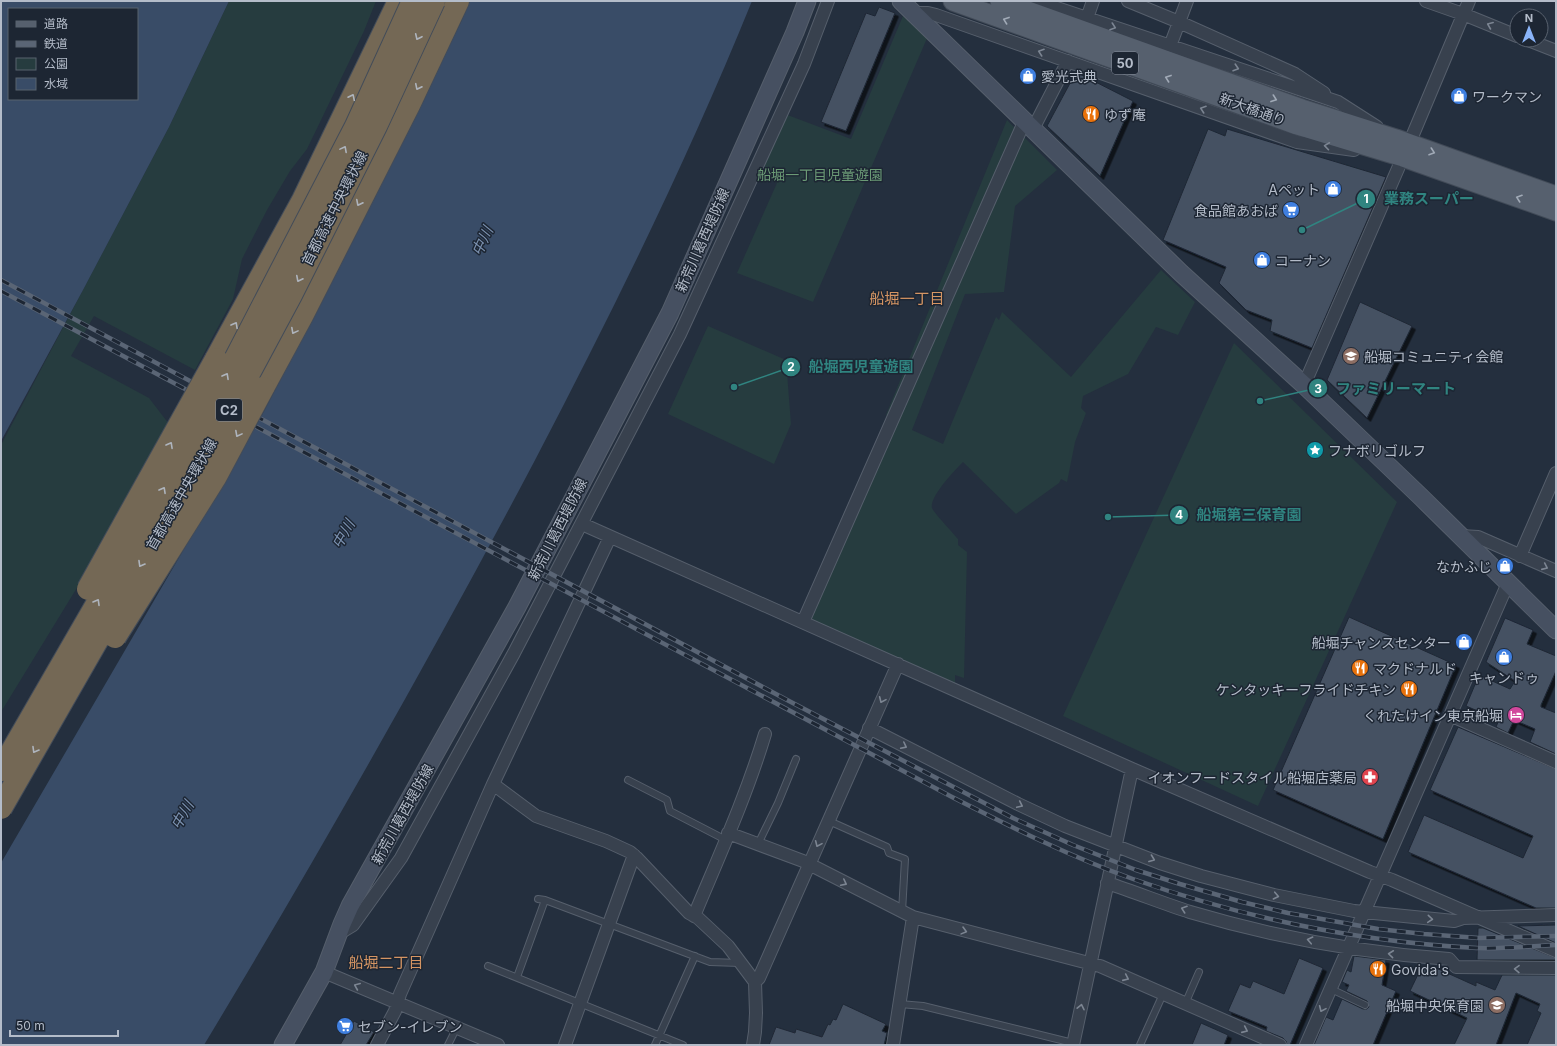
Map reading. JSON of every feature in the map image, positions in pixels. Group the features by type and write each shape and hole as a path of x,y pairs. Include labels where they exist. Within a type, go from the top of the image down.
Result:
{"highway":[{"path":"6,761 86,592 169,445 299,207 399,1"},
{"name":"首都高速中央環状線","path":"6,761 157,500 228,373 356,126 413,1"},
{"name":"首都高速中央環状線","path":"1,808 231,407 291,296 376,126 434,1"},
{"path":"46,730 87,682 215,478 302,316 409,105 458,1"}],"main road":[{"name":"新荒川葛西堤防線","path":"283,1045 324,972 350,906 517,607 670,313 795,32 807,1"},
{"path":"901,1 1181,273 1304,385 1556,630"},
{"name":"新大橋通り","path":"953,1 1299,117 1556,196"},
{"name":"新大橋通り","path":"1000,1 1299,117"},
{"name":"新大橋通り","path":"1400,149 1556,211"}],"street":[{"path":"338,934 354,925 401,858 514,653 582,524 680,334 804,64 828,1"},
{"path":"1036,1 1338,102"},
{"path":"1087,18 1093,1"},
{"path":"1128,1 1295,74 1338,102 1400,149"},
{"path":"1170,46 1187,1"},
{"path":"1426,1 1509,33"},
{"path":"1304,385 1400,149 1469,1"},
{"path":"914,13 928,13 936,15 1297,142 1400,149"},
{"path":"803,622 1029,124 1068,61"},
{"path":"1520,556 1556,473"},
{"path":"582,524 610,538 898,664 1132,769 1556,951"},
{"path":"1460,536 1478,537 1556,572"},
{"path":"378,1045 395,1011 397,1003 493,784 610,538"},
{"path":"1306,1045 1508,583"},
{"path":"755,982 760,978 898,664"},
{"path":"1450,716 1556,762"},
{"path":"869,728 1018,804 1065,826 1200,876 1274,895 1364,912 1454,921 1460,918 1556,915"},
{"path":"694,916 727,837 755,765 765,734"},
{"path":"1073,1044 1132,769"},
{"path":"493,784 536,816 606,841 634,855 689,913 698,918 728,946 755,982 756,1013 755,1032 752,1045"},
{"path":"727,837 758,844 809,865 913,917 1100,966 1280,1045"},
{"path":"565,1045 634,855"},
{"path":"1107,883 1190,912 1258,930 1349,948 1449,959 1456,968 1556,968"},
{"path":"893,1045 913,917"},
{"path":"324,972 498,1045"}],"lane":[{"path":"758,844 778,803 796,759"},
{"path":"628,780 666,800 670,811 727,837"},
{"path":"829,821 887,847 889,853 905,859 902,912"},
{"path":"538,899 545,900 710,962 740,963"},
{"path":"517,977 545,900"},
{"path":"655,1045 695,956"},
{"path":"488,966 680,1044"},
{"path":"1185,1004 1199,972"},
{"path":"1331,990 1365,1004"},
{"path":"1140,1045 1163,994"},
{"path":"900,1004 923,1006 1073,1044"},
{"path":"448,1045 457,1027"}],"green space":[{"path":"229,1 376,1 364,31 307,149 290,171 267,210 242,259 233,299 195,370 94,316 71,356 149,398 169,424 86,573 1,712 1,445 169,127"},
{"name":"船堀一丁目児童遊園","path":"903,16 928,36 813,302 737,273 777,183 760,176 785,114 851,139"},
{"path":"1007,120 1057,170 1015,206 1004,292 965,294 912,430 943,444 996,317 999,320 1002,312 1071,377 1161,270 1195,302 1178,335 1156,327 1128,374 1083,396 1081,408 1086,413 1075,442 1067,482 1061,479 1059,483 1016,514 963,462 939,490 932,503 932,508 958,539 958,545 967,552 964,678 955,675 955,689 803,622 896,423 886,415"},
{"path":"708,326 786,360 791,424 774,464 668,414"},
{"path":"1234,343 1397,502 1258,806 1063,716"}],"water":[{"path":"1,1 229,1 169,127 1,441"},
{"name":"中川","path":"470,1 752,1 702,118 649,234 534,462 495,536 373,756 204,1045 1,1045 1,863 261,417 355,237"}],"building":[{"path":"879,7 895,13 846,131 821,122 866,13 875,16"},
{"name":"ゆず庵","path":"1076,72 1133,101 1100,176 1047,126"},
{"path":"1208,129 1225,136 1227,129 1386,177 1312,348 1270,331 1272,320 1246,310 1219,283 1226,267 1163,240"},
{"path":"1360,302 1412,326 1367,418 1327,380"},
{"path":"1349,617 1456,665 1383,839 1273,790"},
{"path":"1505,618 1533,630 1527,644 1556,656 1556,671 1541,707 1556,713 1556,754 1530,742 1535,729 1514,720 1508,733 1496,727 1499,720 1466,706 1479,675 1510,689 1515,681 1486,662"},
{"path":"1458,727 1556,769 1556,908 1536,908 1408,852 1424,815 1523,858 1533,836 1430,790"},
{"path":"1556,925 1556,943 1518,926"},
{"path":"1478,928 1483,928 1556,958 1556,960 1477,960"},
{"path":"1354,956 1386,960 1382,985 1396,991 1373,1045 1314,1045 1326,1017 1333,1020 1342,999 1363,1009 1367,1009 1369,1007 1367,1001 1346,991 1349,985 1342,982 1347,970 1351,972"},
{"path":"1299,958 1323,968 1290,1045 1287,1045 1283,1038 1266,1031 1267,1027 1228,1011 1240,984 1250,988 1253,981 1284,994"},
{"path":"1422,966 1433,970 1434,967 1476,986 1476,982 1495,990 1502,975 1556,975 1556,1045 1527,1045 1541,1013 1537,1011 1540,1004 1516,993 1496,1045 1454,1045 1467,1018 1410,991"},
{"path":"843,1004 886,1024 882,1031 887,1033 884,1045 769,1045 776,1027 795,1033 796,1029 822,1037 828,1024 830,1025 833,1019 836,1020"},
{"path":"354,1021 374,1032 366,1045 340,1045"},
{"path":"1201,1023 1228,1035 1224,1045 1192,1045"}],"railway":[{"path":"1,280 789,701 1013,818 1073,845 1136,870 1180,884 1242,902 1288,913 1378,929 1424,934 1479,938 1556,936"},
{"path":"1,291 952,797 1087,861 1133,879 1217,905 1303,926 1346,934 1433,945 1477,948 1556,945"}],"place":[{"name":"愛光式典","path":"1028,76"},
{"name":"ワークマン","path":"1459,96"},
{"name":"ゆず庵","path":"1091,114"},
{"name":"Aペット","path":"1333,189"},
{"name":"食品館あおば","path":"1291,210"},
{"name":"業務スーパー","path":"1302,230"},
{"name":"コーナン","path":"1262,260"},
{"name":"船堀コミュニティ会館","path":"1351,356"},
{"name":"船堀西児童遊園","path":"734,387"},
{"name":"ファミリーマート","path":"1260,401"},
{"name":"フナボリゴルフ","path":"1315,450"},
{"name":"船堀第三保育園","path":"1108,517"},
{"name":"なかふじ","path":"1505,566"},
{"name":"船堀チャンスセンター","path":"1464,642"},
{"name":"キャンドゥ","path":"1504,657"},
{"name":"マクドナルド","path":"1360,668"},
{"name":"ケンタッキーフライドチキン","path":"1409,689"},
{"name":"くれたけイン東京船堀","path":"1516,715"},
{"name":"イオンフードスタイル船堀店薬局","path":"1370,777"},
{"name":"Govida's","path":"1378,969"},
{"name":"船堀中央保育園","path":"1497,1005"},
{"name":"セブン-イレブン","path":"345,1026"}],"district":[{"name":"船堀一丁目","path":"907,298"},
{"name":"船堀二丁目","path":"386,962"}]}
